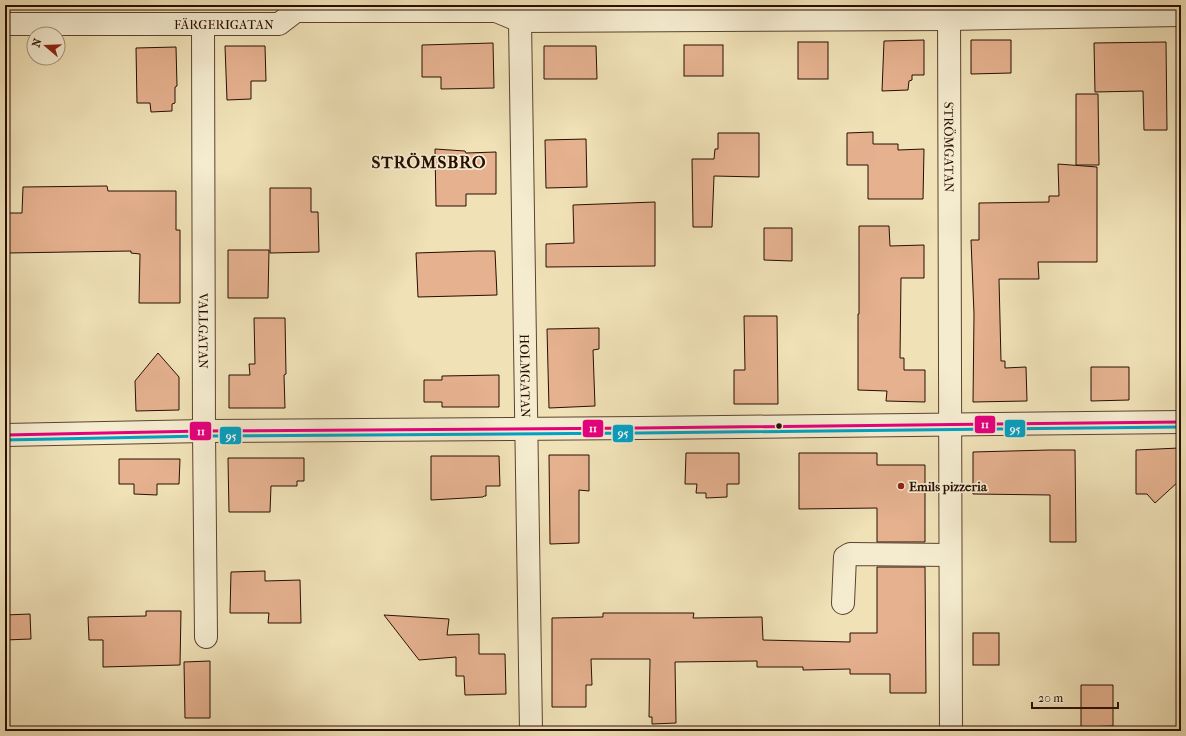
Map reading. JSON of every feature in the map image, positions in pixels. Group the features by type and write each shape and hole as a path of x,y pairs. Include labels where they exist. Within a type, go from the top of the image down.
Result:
{"street":[{"name":"FÄRGERIGATAN","path":"5,24 204,24 296,11 496,11 520,21 654,12 949,12 1181,15"},
{"name":"STRÖMGATAN","path":"949,12 951,731"},
{"name":"HOLMGATAN","path":"520,21 531,731"},
{"name":"VALLGATAN","path":"204,24 204,431 206,637"},
{"path":"5,434 1181,422"},
{"path":"843,603 845,558 850,554 950,555"}],"building":[{"path":"924,40 924,75 912,75 912,80 909,81 908,90 882,91 884,41"},
{"path":"971,40 1011,40 1011,73 971,74"},
{"path":"798,42 828,42 828,79 798,79"},
{"path":"1166,42 1167,130 1144,130 1143,91 1095,92 1094,43"},
{"path":"493,43 494,88 441,89 441,77 422,77 422,45"},
{"path":"684,45 723,45 723,76 684,76"},
{"path":"225,46 265,46 266,81 251,81 251,99 227,100"},
{"path":"544,46 596,46 597,79 544,79"},
{"path":"176,47 177,86 175,87 175,103 172,104 172,111 151,112 150,103 137,103 136,48"},
{"path":"1076,94 1098,94 1099,165 1076,165"},
{"path":"873,132 873,144 898,144 898,150 924,149 923,199 868,199 868,165 847,165 847,133"},
{"path":"718,133 759,133 759,177 714,176 712,227 693,227 692,159 714,159 715,149 718,149"},
{"path":"586,139 587,187 546,188 545,140"},
{"path":"435,149 465,151 466,153 496,152 496,194 466,194 466,206 436,206"},
{"path":"1058,164 1097,167 1097,262 1038,262 1039,279 999,279 1001,361 1005,361 1005,368 1026,367 1027,401 973,402 974,314 971,240 979,240 979,203 1049,202 1049,196 1059,196"},
{"path":"107,186 108,191 176,191 176,230 180,230 180,303 139,303 140,254 131,253 131,251 8,253 9,213 22,213 23,187"},
{"path":"270,188 311,188 311,212 318,212 319,252 270,253"},
{"path":"655,202 655,266 546,267 546,244 574,243 573,205"},
{"path":"859,226 889,226 890,246 924,245 924,278 901,278 900,358 904,358 904,370 925,370 925,402 886,401 887,391 858,390"},
{"path":"764,228 792,228 792,261 764,260"},
{"path":"228,250 269,250 268,298 228,298"},
{"path":"495,251 497,295 418,297 416,253"},
{"path":"744,316 777,316 778,404 734,404 734,370 745,370"},
{"path":"254,318 285,318 285,408 229,408 229,375 250,375 249,364 255,364"},
{"path":"599,328 599,349 593,350 595,406 549,408 547,329"},
{"path":"158,353 179,377 179,410 136,411 135,381"},
{"path":"1091,367 1129,367 1129,400 1091,401"},
{"path":"499,375 499,407 442,407 442,402 424,402 424,380 442,380 442,376"},
{"path":"1179,448 1179,481 1155,503 1147,494 1136,494 1136,450"},
{"path":"1075,450 1076,542 1050,542 1050,495 973,494 973,452"},
{"path":"686,453 739,453 739,484 727,484 727,497 706,498 706,493 696,493 697,484 685,484"},
{"path":"799,453 877,453 877,465 925,465 925,542 877,542 877,508 799,509"},
{"path":"549,455 589,455 589,491 579,490 579,543 550,544"},
{"path":"431,456 499,456 500,486 486,486 486,496 483,497 431,500"},
{"path":"228,458 304,458 304,481 297,481 297,486 271,486 270,512 229,512"},
{"path":"119,459 180,459 179,484 157,484 157,495 134,494 134,484 119,484"},
{"path":"877,567 925,567 926,693 890,693 890,674 850,674 850,669 803,670 803,667 757,667 757,661 675,662 676,723 652,724 652,717 649,717 650,659 591,659 592,685 586,685 586,707 552,707 552,618 603,617 603,613 694,613 693,618 762,617 763,640 850,642 850,633 877,633"},
{"path":"265,571 265,581 300,580 301,623 268,623 269,613 230,613 231,572"},
{"path":"146,611 181,611 180,665 103,667 103,640 89,640 88,617 146,616"},
{"path":"30,614 31,639 5,640 5,615"},
{"path":"384,615 449,619 447,635 479,634 479,654 505,654 506,694 465,695 464,676 456,676 456,657 419,660"},
{"path":"973,633 999,633 999,665 973,665"},
{"path":"210,661 210,718 185,718 184,662"},
{"path":"1081,685 1113,685 1113,726 1081,727"}],"transit line":[{"name":"11","path":"5,435 204,431 1181,422"},
{"name":"95","path":"5,440 204,436 1181,427"}],"place":[{"name":"Emils pizzeria","path":"901,486"}],"district":[{"name":"STRÖMSBRO","path":"429,162"}]}
